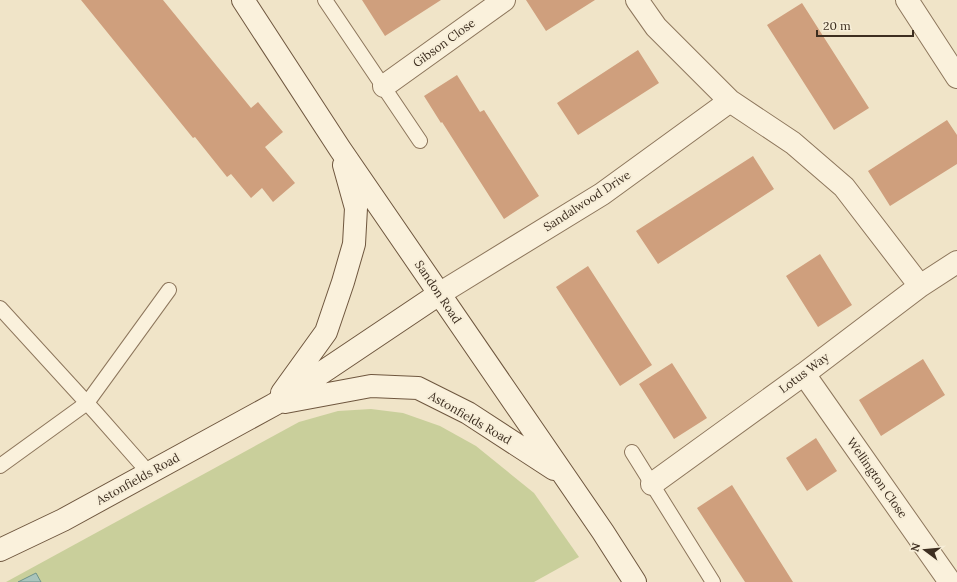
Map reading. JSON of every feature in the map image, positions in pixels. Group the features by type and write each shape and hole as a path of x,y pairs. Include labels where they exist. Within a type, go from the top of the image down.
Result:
{"street":[{"name":"Sandon Road","path":"243,0 340,149 603,532 635,582"},
{"name":"Gibson Close","path":"384,86 504,0"},
{"path":"638,0 656,27 730,101 793,143 844,187 920,286"},
{"path":"907,0 957,77"},
{"name":"Sandalwood Drive","path":"439,294 602,194 730,101"},
{"name":"Astonfields Road","path":"275,404 326,332 354,244 356,208 340,149"},
{"name":"Lotus Way","path":"652,484 804,374 920,286 957,262"},
{"name":"Astonfields Road","path":"0,550 62,520 275,404 439,294"},
{"name":"Wellington Close","path":"804,374 950,582"},
{"name":"Astonfields Road","path":"275,404 371,386 418,388 468,413 564,475"}],"lane":[{"path":"326,0 420,141"},
{"path":"0,466 87,403 169,290"},
{"path":"0,308 87,403 148,473"},
{"path":"632,452 713,582"}],"green space":[{"path":"371,409 403,413 440,426 476,446 534,493 579,557 534,582 6,582 299,422 338,411"}],"water":[{"path":"36,573 41,582 18,582"}],"building":[{"path":"81,0 163,0 251,108 258,102 283,132 265,147 295,183 273,202 262,188 251,198 231,174 227,177 195,137 193,138"},
{"path":"362,0 441,0 385,36"},
{"path":"526,0 595,0 546,31"},
{"path":"802,3 869,108 834,130 767,25"},
{"path":"638,50 659,83 578,135 557,103"},
{"path":"457,75 480,112 484,110 539,196 504,219 424,96"},
{"path":"947,120 957,135 957,164 890,206 868,171"},
{"path":"753,156 774,189 658,264 636,231"},
{"path":"820,254 852,305 818,327 786,276"},
{"path":"588,266 652,365 620,386 556,287"},
{"path":"923,359 945,395 881,436 859,400"},
{"path":"672,363 707,418 674,439 639,384"},
{"path":"816,438 837,471 807,491 786,458"},
{"path":"732,485 793,582 745,582 697,508"}]}
